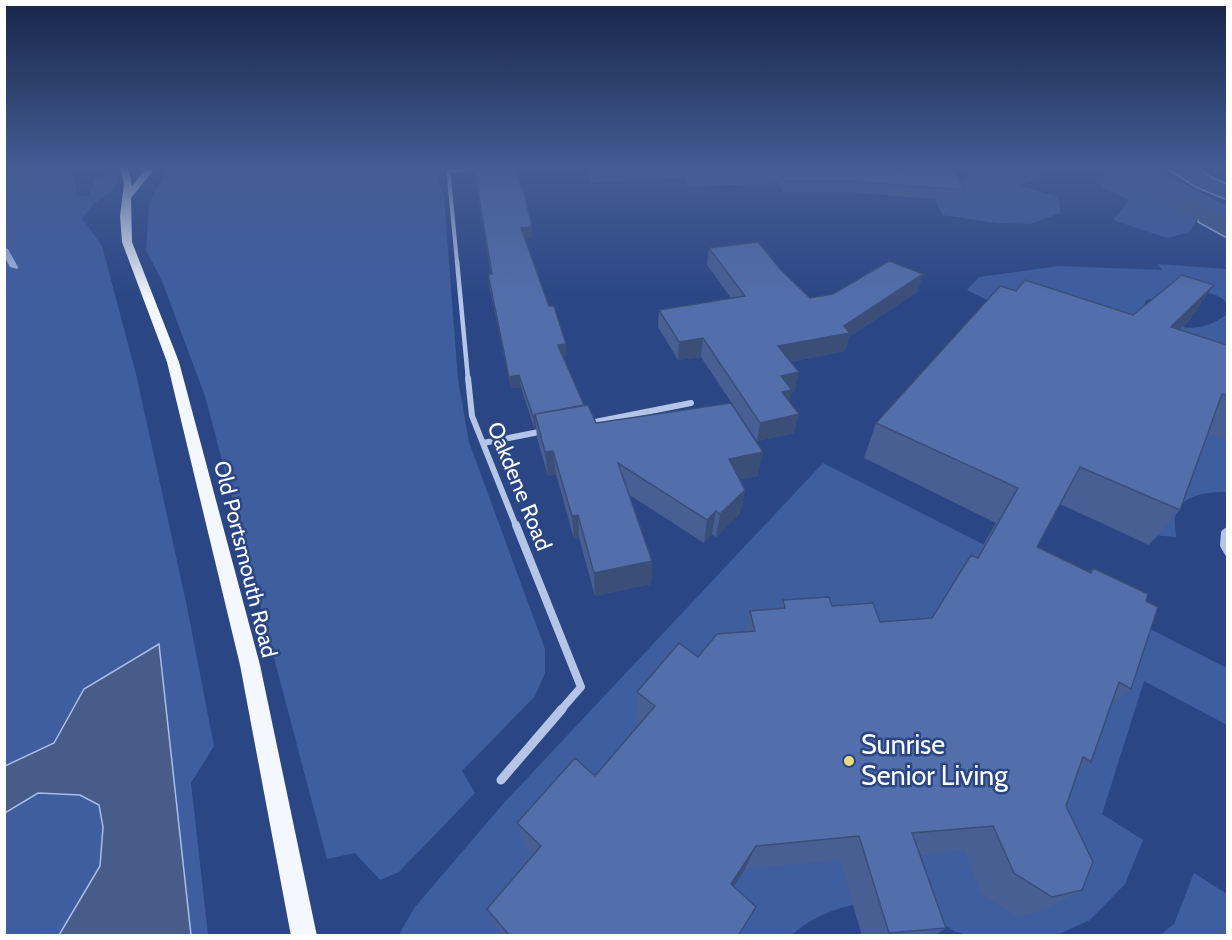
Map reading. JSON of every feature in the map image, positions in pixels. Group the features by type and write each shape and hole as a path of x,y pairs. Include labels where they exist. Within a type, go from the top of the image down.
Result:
{"main road":[{"name":"Old Portsmouth Road","path":"126,212 127,242 173,362 250,665 304,936"}],"street":[{"name":"Oakdene Road","path":"452,212 472,416 581,687 501,780"},
{"path":"583,424 692,403"},
{"path":"483,443 549,430"},
{"path":"1227,531 1224,545 1227,552"}],"shaded area":[{"path":"4,212 87,212 82,218 102,246 136,374 186,602 214,746 191,783 208,935 191,935 159,644 84,689 54,743 5,766"},
{"path":"148,212 445,212 458,380 469,442 545,649 545,673 535,696 462,771 475,793 399,872 380,880 355,853 327,859 205,396 162,281 146,250"},
{"path":"941,212 1061,213 1030,224 997,223 942,215"},
{"path":"1120,212 1227,212 1227,220 1216,215 1199,217 1189,232 1167,238 1113,220"},
{"path":"1216,215 1227,220 1227,238 1198,222 1199,217"},
{"path":"1157,264 1227,269 1227,303 1211,294 1188,292 1146,300 1142,313 1175,325 1195,328 1205,326 1227,314 1227,492 1196,496 1183,503 1175,517 1176,537 1152,535 1011,308 967,290 979,277 1059,266 1163,270"},
{"path":"823,463 1227,668 1227,725 1144,681 1102,814 1143,840 1125,884 1090,920 1057,935 967,935 954,931 902,896 844,907 816,918 792,935 398,936 415,907 503,804"},
{"path":"159,644 191,935 59,935 100,866 103,827 99,805 80,795 38,793 5,813 5,766 54,743 84,689"},
{"path":"38,793 80,795 99,805 103,827 100,866 59,935 5,935 4,813"},
{"path":"1194,873 1227,894 1227,935 1160,935 1174,924"}],"building":[{"path":"481,212 529,212 532,227 521,228 549,306 554,306 566,344 558,345 584,405 533,416 519,375 509,377 488,274 492,274"},
{"path":"758,242 781,270 810,298 833,294 889,261 923,274 844,326 850,333 778,346 799,372 781,376 792,390 782,392 799,414 760,423 703,338 679,342 659,310 745,296 709,248"},
{"path":"1182,275 1214,285 1171,327 1227,345 1227,395 1222,394 1180,510 1080,467 1037,547 1091,573 1093,568 1148,594 1146,601 1158,607 1131,689 1119,682 1091,762 1083,757 1066,806 1093,862 1082,890 1052,897 1014,873 993,826 912,833 946,928 889,933 859,836 756,846 731,884 756,907 738,936 510,936 487,909 541,846 517,823 575,758 595,776 655,706 637,692 679,643 698,657 717,634 755,631 750,611 785,608 783,600 829,597 832,606 873,603 880,622 932,618 971,555 978,558 1018,488 876,423 1000,286 1016,291 1025,280 1133,315"},
{"path":"731,403 763,452 729,459 745,490 720,514 716,511 707,520 618,463 652,561 594,573 578,515 572,516 553,451 545,452 535,414 588,405 596,423"}],"waterway":[{"path":"1198,212 1228,227"},
{"path":"4,249 14,267"}],"place":[{"name":"Sunrise Senior Living","path":"849,761"}]}
